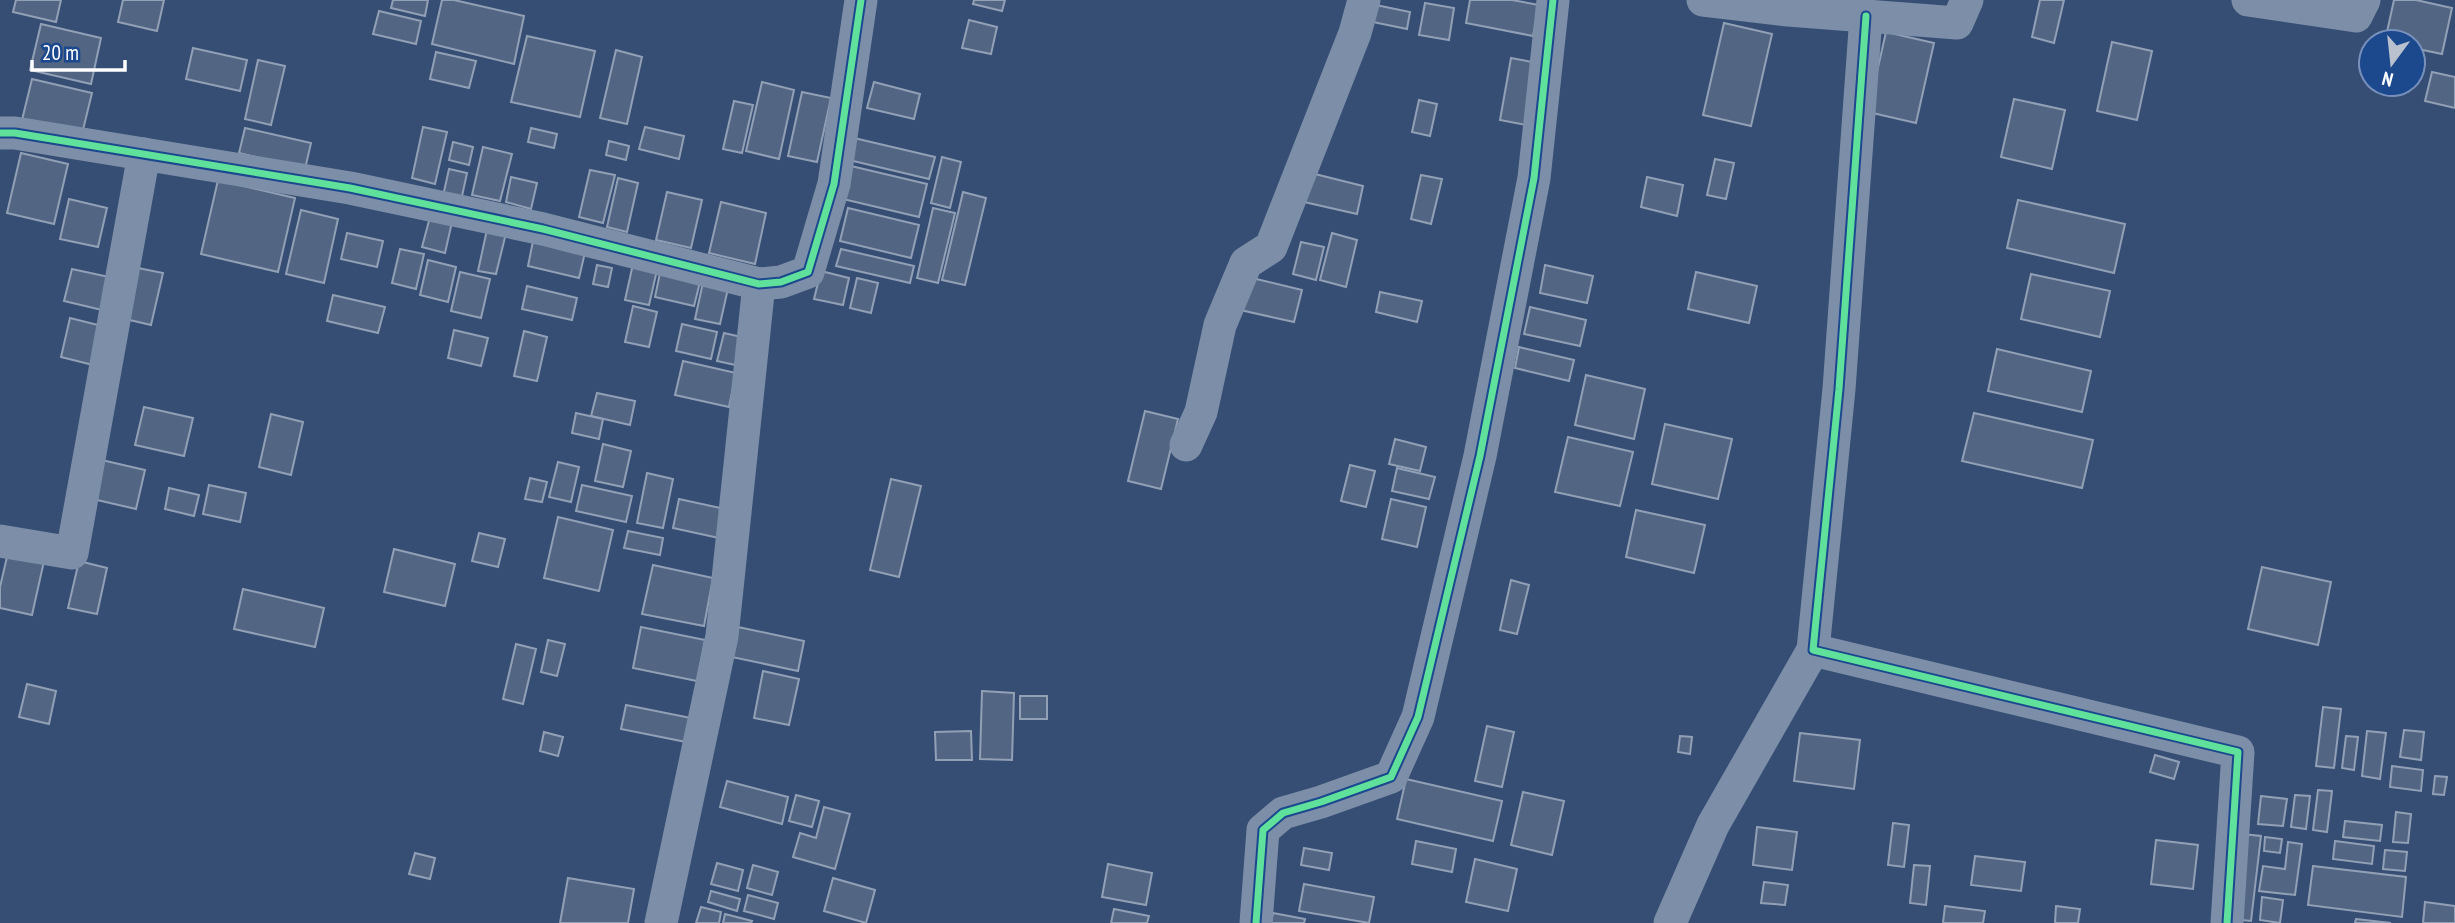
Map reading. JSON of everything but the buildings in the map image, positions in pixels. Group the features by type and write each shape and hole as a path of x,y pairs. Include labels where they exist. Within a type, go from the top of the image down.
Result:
{"street":[{"path":"0,133 15,133 376,193 543,229 759,284 781,282 808,272 834,184 861,0"},
{"path":"1186,445 1201,412 1220,325 1246,263 1271,247 1355,33 1364,0"},
{"path":"1256,923 1263,830 1283,813 1391,776 1418,717 1480,456 1534,178 1553,0"},
{"path":"1703,0 1788,10 1957,23 1967,0"},
{"path":"2248,0 2356,16 2364,0"},
{"path":"1670,923 1713,825 1813,650 1839,389 1866,16"},
{"path":"0,541 72,553 144,154"},
{"path":"661,923 722,636 759,284"},
{"path":"1813,650 2238,752 2227,923"}],"cycle path":[{"path":"0,133 15,133 350,188 543,229 759,284 781,282 808,272 834,184 861,0"},
{"path":"1256,923 1263,830 1283,813 1391,777 1418,717 1480,456 1534,178 1553,0"},
{"path":"1866,16 1839,389 1813,650 2238,752 2227,923"}]}
